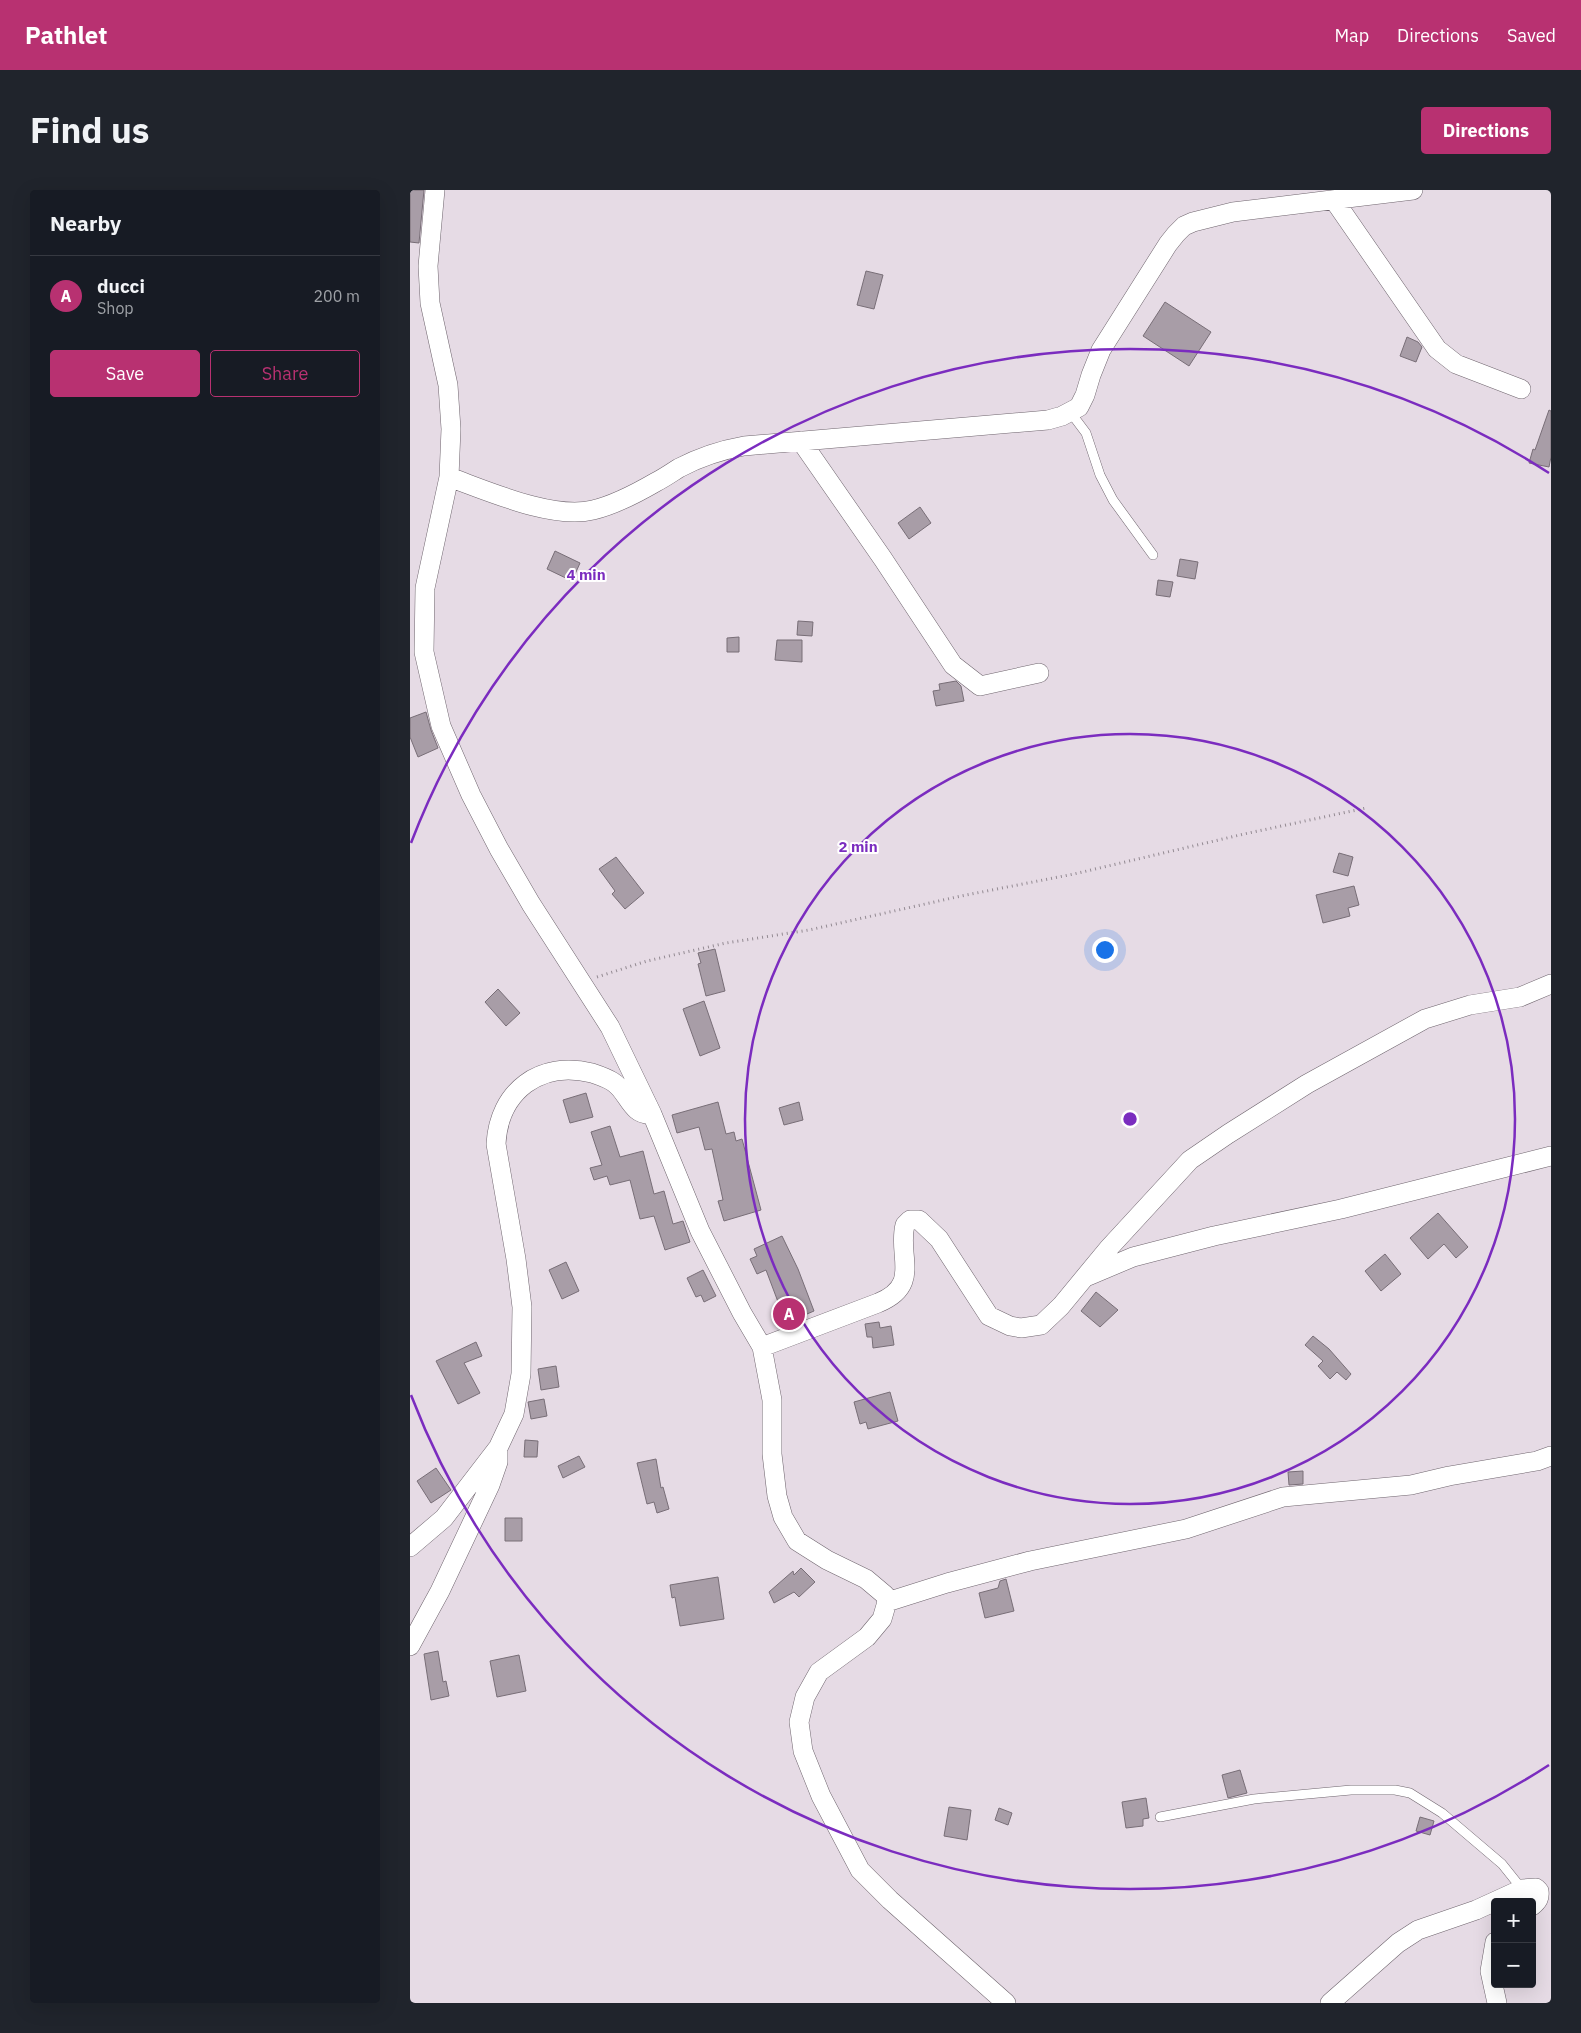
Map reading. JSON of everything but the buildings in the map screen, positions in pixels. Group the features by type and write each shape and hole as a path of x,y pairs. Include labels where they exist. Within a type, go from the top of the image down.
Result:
{"street":[{"path":"435,190 428,266 430,303 448,385 451,429 449,477 425,588 424,652 441,726 471,795 498,849 610,1027 652,1114 700,1232 762,1348 772,1400 772,1454 777,1496 784,1517 797,1540 827,1560 866,1579 885,1595 887,1602 882,1619 867,1637 819,1672 805,1698 799,1722 803,1751 821,1796 860,1870 890,1900 1006,2003"},
{"path":"449,477 539,507 579,512 608,505 653,484 701,458 723,450 744,446 1048,420 1071,413 1079,407 1101,350 1168,244 1184,226 1233,212 1413,190"},
{"path":"1334,200 1438,349 1456,364 1521,389"},
{"path":"801,441 953,665 980,686 1039,673"},
{"path":"762,1348 886,1300 903,1281 905,1272 904,1228 910,1220 919,1220 939,1239 989,1316 1003,1324 1020,1328 1041,1325 1061,1306 1108,1249 1190,1160 1267,1108 1365,1050 1425,1019 1470,1005 1520,997 1551,984"},
{"path":"410,1547 444,1518 498,1448 514,1414 521,1374 522,1307 516,1259 496,1144 497,1133 505,1109 520,1089 530,1080 542,1074 567,1070 591,1073 614,1082 636,1109 643,1114 652,1114"},
{"path":"1084,1278 1133,1257 1214,1236 1342,1209 1426,1186 1551,1156"},
{"path":"410,1646 477,1516 498,1462 498,1448"},
{"path":"887,1602 947,1583 1030,1561 1186,1529 1283,1497 1411,1485 1449,1476 1537,1461 1551,1456"},
{"path":"1330,2003 1398,1943 1418,1930 1476,1910 1522,1889 1536,1888 1539,1891 1538,1902 1536,1903"},
{"path":"1495,1943 1490,1971 1497,2003"}],"lane":[{"path":"1071,413 1086,433 1100,475 1114,500 1153,555"},
{"path":"1160,1817 1254,1799 1351,1790 1396,1790 1410,1793 1442,1813 1502,1864 1522,1889"}],"path":[{"path":"582,982 664,957 726,943 809,930 961,896 1074,874 1244,834 1366,808"}],"place":[{"name":"ducci","path":"789,1314"}]}
